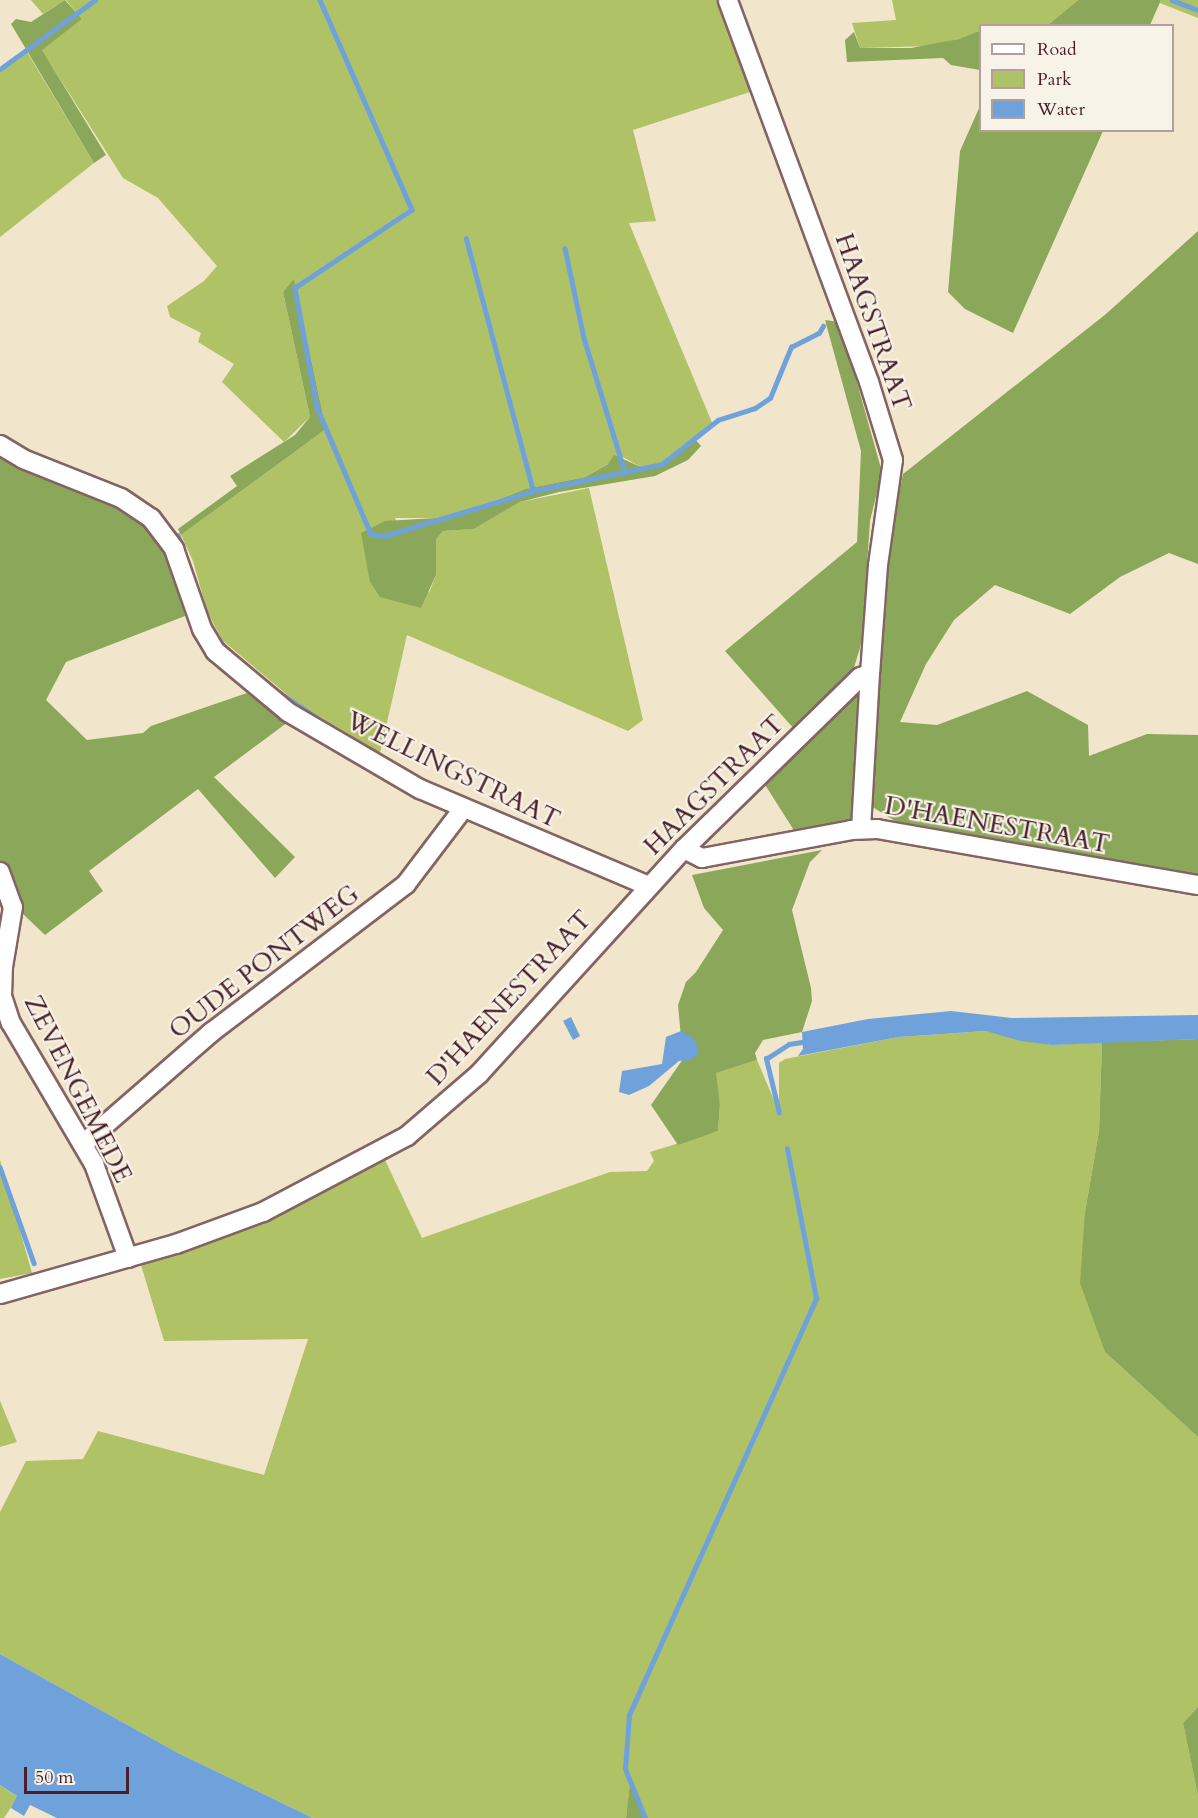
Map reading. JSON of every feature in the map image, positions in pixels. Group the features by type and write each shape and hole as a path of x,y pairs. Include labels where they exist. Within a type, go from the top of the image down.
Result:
{"street":[{"name":"HAAGSTRAAT","path":"728,0 868,382 893,460 878,565 861,829"},
{"name":"WELLINGSTRAAT","path":"0,445 24,459 121,498 151,518 174,549 202,629 215,651 259,690 323,735 391,775 462,809 648,886"},
{"name":"HAAGSTRAAT","path":"648,886 860,677 870,674"},
{"name":"OUDE PONTWEG","path":"83,1144 212,1032 406,884 462,809"},
{"name":"D'HAENESTRAAT","path":"684,849 702,858 725,856 861,829 1198,885"},
{"name":"ZEVENGEMEDE","path":"0,872 14,907 3,967 2,996 11,1023 83,1144 128,1258"},
{"name":"D'HAENESTRAAT","path":"0,1294 128,1258 263,1212 406,1136 479,1074 648,886"}],"green space":[{"path":"31,0 65,0 43,14"},
{"path":"65,0 82,19 42,50 106,155 94,163 11,24 16,19 31,22"},
{"path":"66,0 723,0 756,90 633,130 656,221 629,223 713,425 669,461 658,465 641,467 621,456 585,477 525,489 467,512 436,518 395,518 429,593 436,575 436,540 443,531 474,529 520,502 589,488 643,720 628,731 407,635 380,753 297,703 222,640 207,611 193,561 181,535 326,429 294,280 283,292 310,417 284,442 222,382 234,364 198,342 201,333 170,317 167,306 204,281 217,266 158,198 123,178 41,49 82,19"},
{"path":"892,0 1078,0 1049,24 979,24 979,32 971,36 931,46 860,48 852,23 896,20"},
{"path":"1078,0 1161,0 1150,24 1049,24"},
{"path":"1161,0 1198,0 1198,18 1160,3"},
{"path":"979,31 979,70 951,65 943,58 847,62 845,40 854,32 860,48 911,48 959,39"},
{"path":"27,52 94,163 0,237 0,72"},
{"path":"979,108 979,132 1103,132 1013,333 965,309 948,292 960,151"},
{"path":"1198,231 1198,564 1169,553 1120,577 1070,614 995,585 954,620 926,664 900,722 937,725 1027,691 1088,725 1089,756 1147,734 1198,735 1198,874 895,821 871,806 878,672 892,529 903,474 1106,314"},
{"path":"294,279 326,429 181,535 178,529 237,486 230,476 295,435 310,417 283,292"},
{"path":"825,320 840,322 882,472 870,521 862,641 853,671 795,730 725,651 857,542 861,451"},
{"path":"695,439 701,446 688,460 655,476 559,492 520,502 474,529 443,531 436,540 436,575 421,608 380,597 370,582 361,533 385,521 436,518 467,512 525,489 585,477 608,464 614,455 641,467 658,465 669,461"},
{"path":"0,449 96,492 154,527 181,598 185,616 66,662 46,700 87,740 143,733 151,726 247,693 288,722 214,777 295,857 275,878 198,789 89,871 103,891 45,935 23,914 0,863"},
{"path":"861,686 852,822 795,832 762,780"},
{"path":"822,850 810,862 792,910 811,988 812,1001 802,1032 763,1040 755,1053 757,1060 716,1073 720,1105 718,1131 678,1145 651,1105 683,1059 678,1005 686,982 696,972 723,930 704,908 692,875"},
{"path":"986,1031 1052,1045 1102,1042 1099,1131 1085,1212 1105,1352 1198,1437 1198,1707 1183,1723 1198,1796 1198,1818 645,1818 630,1784 626,1818 313,1818 178,1753 0,1654 0,1512 26,1461 83,1459 98,1431 264,1475 308,1339 164,1341 141,1265 295,1207 385,1160 422,1238 610,1172 647,1171 654,1161 650,1152 718,1131 720,1105 715,1073 757,1060 779,1112 779,1063 785,1059 899,1037"},
{"path":"1198,1039 1198,1437 1105,1352 1080,1283 1085,1212 1099,1131 1102,1042"},
{"path":"0,1160 32,1273 0,1279"},
{"path":"0,1401 17,1442 0,1447"},
{"path":"1198,1707 1198,1796 1183,1723"},
{"path":"630,1782 644,1815 645,1818 626,1818"},
{"path":"0,1785 18,1797 4,1818 0,1818"}],"water":[{"path":"951,1011 1012,1018 1198,1015 1198,1039 1052,1045 1021,1041 986,1031 899,1037 798,1056 803,1049 802,1032 868,1019"},
{"path":"571,1017 580,1036 573,1040 563,1021"},
{"path":"681,1031 694,1038 699,1053 691,1060 679,1061 649,1086 629,1095 619,1092 622,1071 662,1064 666,1037"},
{"path":"0,1654 178,1753 313,1818 57,1818 30,1805 24,1816 11,1808 17,1796 0,1785"}],"waterway":[{"path":"0,69 95,0"},
{"path":"320,0 412,210 295,288 317,407 371,534 384,536 533,491 466,239"},
{"path":"1172,0 1198,10"},
{"path":"565,248 584,338 625,472"},
{"path":"533,491 662,464 718,420 755,408 770,398 791,347 819,333 823,326"},
{"path":"178,535 198,592"},
{"path":"217,638 232,654"},
{"path":"270,686 331,727"},
{"path":"779,1113 766,1059 789,1044 808,1041"},
{"path":"645,1818 625,1769 629,1715 816,1298 787,1149"},
{"path":"0,1167 34,1263"}]}
